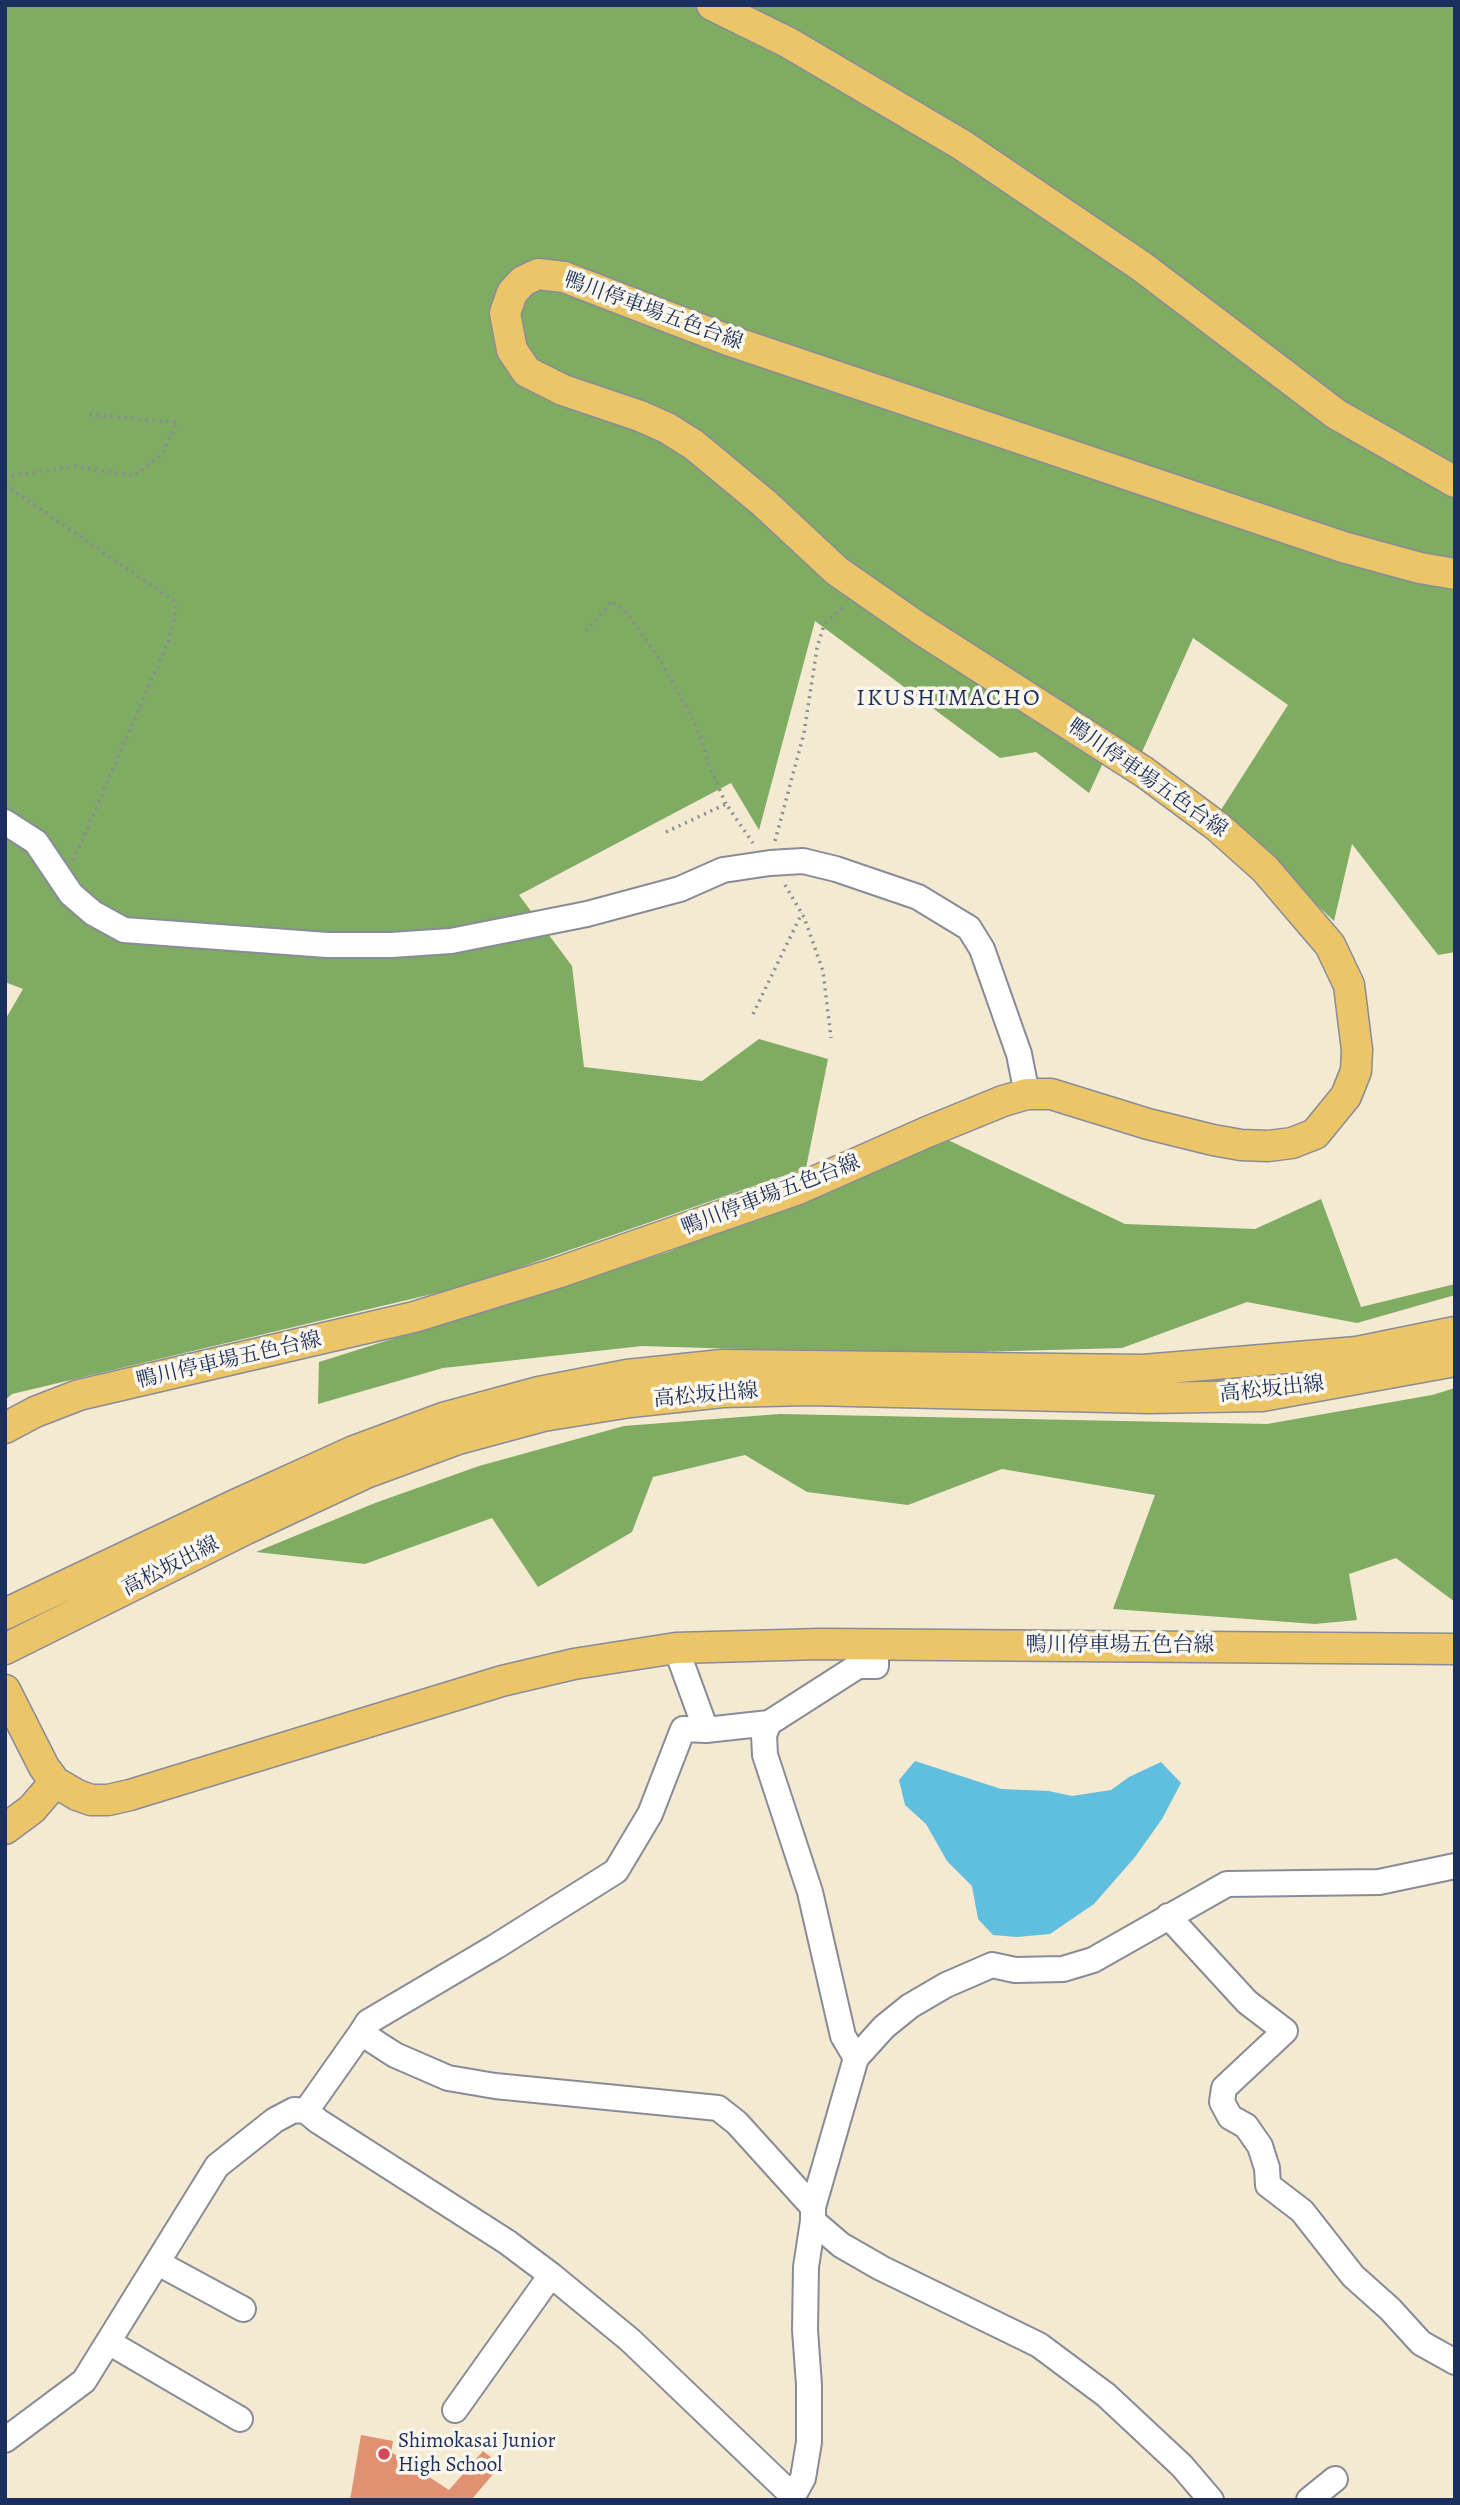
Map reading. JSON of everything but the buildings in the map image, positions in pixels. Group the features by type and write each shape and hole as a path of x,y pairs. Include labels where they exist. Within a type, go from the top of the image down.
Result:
{"main road":[{"path":"712,5 789,43 962,145 1141,267 1336,414 1455,482"},
{"name":"鴨川停車場五色台線","path":"5,1428 35,1412 79,1395 414,1317 557,1273 798,1189 927,1132 1027,1094 1051,1094 1148,1124 1231,1144 1268,1146 1292,1143 1315,1134 1346,1096 1356,1071 1356,1027 1349,985 1330,945 1265,869 1218,827 1144,772 837,571 728,472 667,428 640,415 563,390 527,372 512,350 505,313 512,293 523,281 538,274 564,277 728,340 1304,534 1420,568 1455,574"},
{"name":"高松坂出線","path":"5,1614 354,1451 443,1418 577,1384 627,1375 722,1365 1143,1370 1357,1352 1455,1332"},
{"name":"高松坂出線","path":"5,1649 246,1529 366,1473 458,1439 543,1416 630,1402 723,1392 810,1390 1149,1398 1262,1395 1455,1361"},
{"name":"鴨川停車場五色台線","path":"55,1782 91,1800 120,1798 502,1681 574,1664 676,1648 876,1645 1455,1649"},
{"path":"5,1690 44,1767 55,1782 32,1809 5,1829"}],"street":[{"path":"5,822 36,842 71,894 93,913 124,930 327,945 451,941 587,914 680,889 723,870 803,861 836,869 918,897 969,928 982,949 1015,1041 1027,1094"},
{"path":"306,2111 368,2022 616,1871 650,1814 683,1729 706,1730 769,1723 858,1667 876,1666 876,1645"},
{"path":"676,1648 706,1730"},
{"path":"769,1723 764,1735 765,1755 810,1892 843,2036 856,2058"},
{"path":"5,2440 84,2381 110,2343 217,2166 275,2120 294,2110 306,2111 507,2242 551,2275 649,2357 797,2496 809,2442 805,2317 806,2267 813,2214 856,2058 884,2027 911,2006 946,1985 992,1965 1015,1970 1063,1969 1093,1960 1227,1884 1379,1882 1455,1866"},
{"path":"1168,1916 1247,2002 1285,2031 1224,2088 1222,2102 1230,2118 1246,2126 1260,2146 1268,2185 1302,2211 1353,2276 1390,2309 1421,2343 1455,2362"},
{"path":"361,2033 395,2055 448,2078 495,2086 718,2108 737,2123 841,2245 881,2268 1040,2345 1106,2395 1182,2466 1211,2500"},
{"path":"158,2263 243,2309"},
{"path":"455,2410 551,2275"},
{"path":"110,2343 240,2419"},
{"path":"1309,2500 1335,2479"}],"path":[{"path":"5,477 76,466 133,477 162,454 177,422 89,415"},
{"path":"5,485 173,600 176,610 169,640 64,882"},
{"path":"770,863 775,854 775,837 804,733 817,648 824,625 836,612 866,591"},
{"path":"586,631 612,601 626,612 655,652 700,735 709,766 726,804 761,855 770,863 802,913 823,971 831,1038"},
{"path":"666,832 726,804"},
{"path":"753,1014 802,913"}],"green space":[{"path":"5,5 1455,5 1455,952 1438,955 1352,844 1334,921 1219,813 1288,705 1193,638 1142,752 1115,737 1089,793 1036,752 1000,758 815,621 759,830 731,783 519,895 572,966 584,1067 702,1081 759,1039 828,1059 806,1168 466,1286 12,1394 5,1400 5,1020 23,989 5,982"},
{"path":"948,1140 1125,1224 1255,1229 1321,1199 1361,1307 1455,1284 1455,1295 1357,1323 1247,1302 1122,1348 904,1354 642,1346 443,1368 318,1404 319,1362 668,1252"},
{"path":"1455,1388 1455,1602 1396,1558 1349,1574 1357,1620 1315,1624 1113,1609 1155,1495 1002,1469 908,1505 807,1492 745,1455 653,1477 632,1532 538,1587 492,1518 365,1564 256,1552 375,1503 479,1466 624,1426 780,1414 1267,1424 1432,1395"}],"water":[{"path":"915,1761 1001,1789 1049,1791 1072,1796 1111,1790 1129,1777 1161,1762 1181,1783 1162,1819 1135,1857 1094,1904 1050,1934 1017,1937 993,1935 978,1919 972,1886 947,1861 926,1824 905,1805 899,1780"}],"place":[{"name":"Shimokasai Junior High School","path":"384,2454"}],"district":[{"name":"IKUSHIMACHO","path":"949,699"}]}
